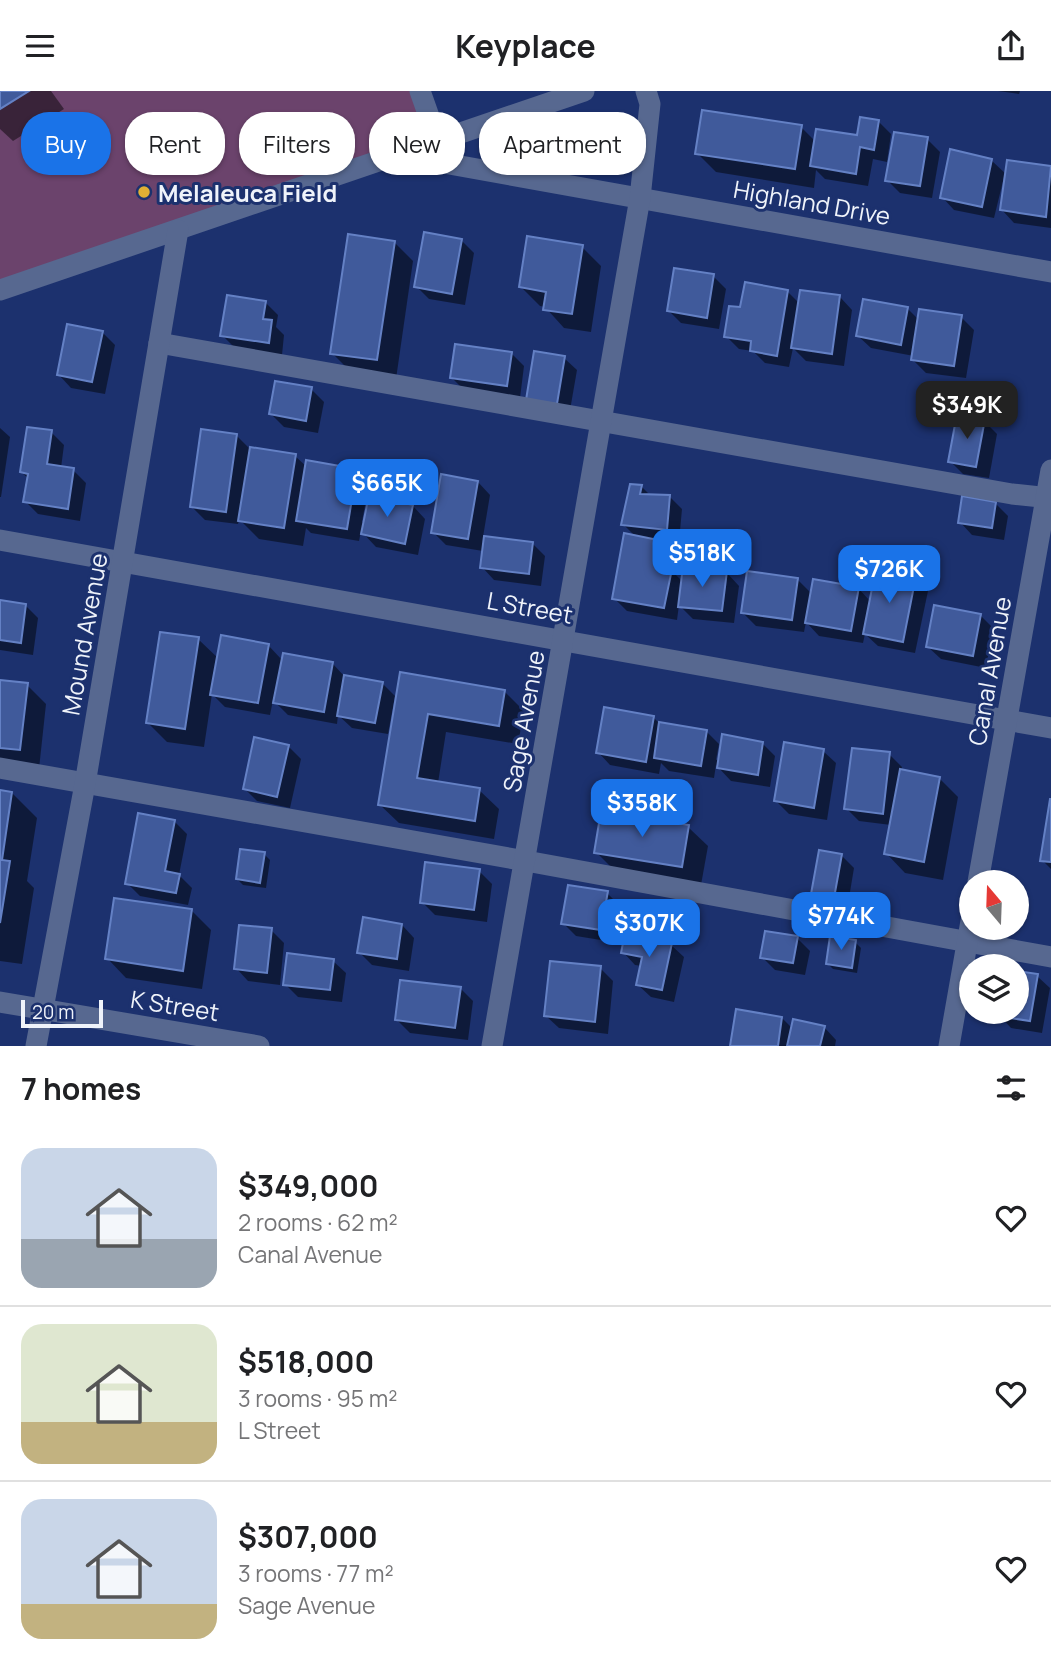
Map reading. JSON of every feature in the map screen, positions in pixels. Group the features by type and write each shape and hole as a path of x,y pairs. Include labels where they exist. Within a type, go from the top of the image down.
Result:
{"street":[{"path":"420,91 427,112"},
{"path":"465,133 584,91"},
{"name":"Sage Avenue","path":"492,1046 640,198 650,104 646,91"},
{"path":"0,290 369,165"},
{"name":"Highland Drive","path":"465,167 1051,272"},
{"name":"Mound Avenue","path":"36,1046 85,785 178,230"},
{"path":"159,343 1012,494 1049,498"},
{"name":"Canal Avenue","path":"980,870 1049,498 1051,470"},
{"name":"L Street","path":"0,540 1051,728"},
{"path":"0,768 1051,957"},
{"path":"949,1046 968,940"},
{"name":"K Street","path":"0,1002 259,1046"}],"shaded area":[{"name":"Melaleuca Field","path":"0,91 420,91 425,106 422,112 369,112 369,165 355,170 355,112 239,112 239,175 340,175 0,291"}],"building":[{"path":"0,91 29,91 0,109"},
{"path":"702,110 802,125 795,169 695,154"},
{"path":"860,117 879,120 874,150 860,147 856,174 810,166 816,129 857,135"},
{"path":"894,132 928,137 920,186 885,181"},
{"path":"950,149 992,159 982,207 940,198"},
{"path":"1007,160 1051,166 1046,217 1000,210"},
{"path":"424,232 462,239 452,294 414,287"},
{"path":"348,234 395,241 377,360 330,354"},
{"path":"527,236 583,245 572,314 543,310 546,292 519,287"},
{"path":"674,268 714,274 707,318 667,311"},
{"path":"745,282 788,290 777,356 750,351 751,341 724,337 729,306 740,307"},
{"path":"800,290 840,295 832,354 791,348"},
{"path":"227,295 266,301 263,319 272,320 269,343 220,336"},
{"path":"863,299 908,307 901,345 856,336"},
{"path":"919,309 962,315 954,366 911,360"},
{"path":"67,324 103,331 92,382 57,375"},
{"path":"455,344 512,352 507,386 450,378"},
{"path":"534,351 565,356 557,404 526,400"},
{"path":"275,381 312,387 306,421 269,414"},
{"path":"957,414 985,419 976,467 948,462"},
{"path":"27,427 52,430 47,464 74,468 68,509 23,502 28,474 20,472"},
{"path":"201,429 237,434 226,512 190,507"},
{"path":"250,447 296,454 284,528 238,521"},
{"path":"306,460 357,469 347,529 296,521"},
{"path":"412,465 428,468 423,496 407,493"},
{"path":"441,474 478,481 468,539 431,533"},
{"path":"630,484 642,485 640,494 670,495 667,530 621,525"},
{"path":"369,495 413,505 405,544 361,534"},
{"path":"962,496 996,502 992,528 958,523"},
{"path":"624,533 663,541 658,566 672,569 664,608 612,599"},
{"path":"484,536 533,542 529,574 480,568"},
{"path":"683,566 727,571 722,611 678,607"},
{"path":"876,568 916,576 903,642 863,634"},
{"path":"747,571 798,578 792,620 741,613"},
{"path":"813,579 859,587 851,631 805,623"},
{"path":"0,600 26,604 21,643 0,640"},
{"path":"934,605 981,614 973,656 926,647"},
{"path":"160,632 199,637 185,729 146,723"},
{"path":"221,635 269,644 258,703 210,695"},
{"path":"283,653 333,662 324,712 273,703"},
{"path":"400,672 505,690 499,726 428,714 417,778 480,788 475,821 378,805"},
{"path":"344,675 383,682 375,723 337,716"},
{"path":"0,680 28,683 20,750 0,748"},
{"path":"604,707 654,716 646,762 596,753"},
{"path":"659,722 707,730 701,766 654,758"},
{"path":"722,734 763,742 758,775 717,768"},
{"path":"254,737 289,745 277,797 243,789"},
{"path":"784,742 824,749 814,808 774,801"},
{"path":"852,748 890,752 883,814 844,809"},
{"path":"900,769 940,777 924,862 884,854"},
{"path":"0,790 12,792 2,860 10,861 0,923"},
{"path":"1051,799 1051,862 1040,861"},
{"path":"601,811 689,825 682,867 594,853"},
{"path":"138,813 175,820 165,871 180,874 176,893 125,884"},
{"path":"240,849 265,852 260,883 236,879"},
{"path":"819,850 842,854 834,898 811,894"},
{"path":"425,862 480,869 474,910 420,903"},
{"path":"568,885 608,891 601,930 561,924"},
{"path":"114,898 192,909 183,971 105,959"},
{"path":"662,907 683,911 677,933 656,929"},
{"path":"363,917 402,924 397,959 357,953"},
{"path":"239,925 272,928 267,973 234,969"},
{"path":"765,931 798,936 793,963 760,958"},
{"path":"625,933 672,943 662,990 636,985 642,957 621,953"},
{"path":"830,936 856,940 852,968 826,964"},
{"path":"287,953 334,959 330,990 283,985"},
{"path":"550,961 601,966 595,1022 544,1016"},
{"path":"1029,973 1038,974 1029,1021"},
{"path":"400,980 461,987 455,1028 395,1020"},
{"path":"736,1009 782,1017 778,1046 730,1046"},
{"path":"793,1019 825,1026 820,1046 787,1046"}],"place":[{"name":"Melaleuca Field","path":"144,192"}]}
